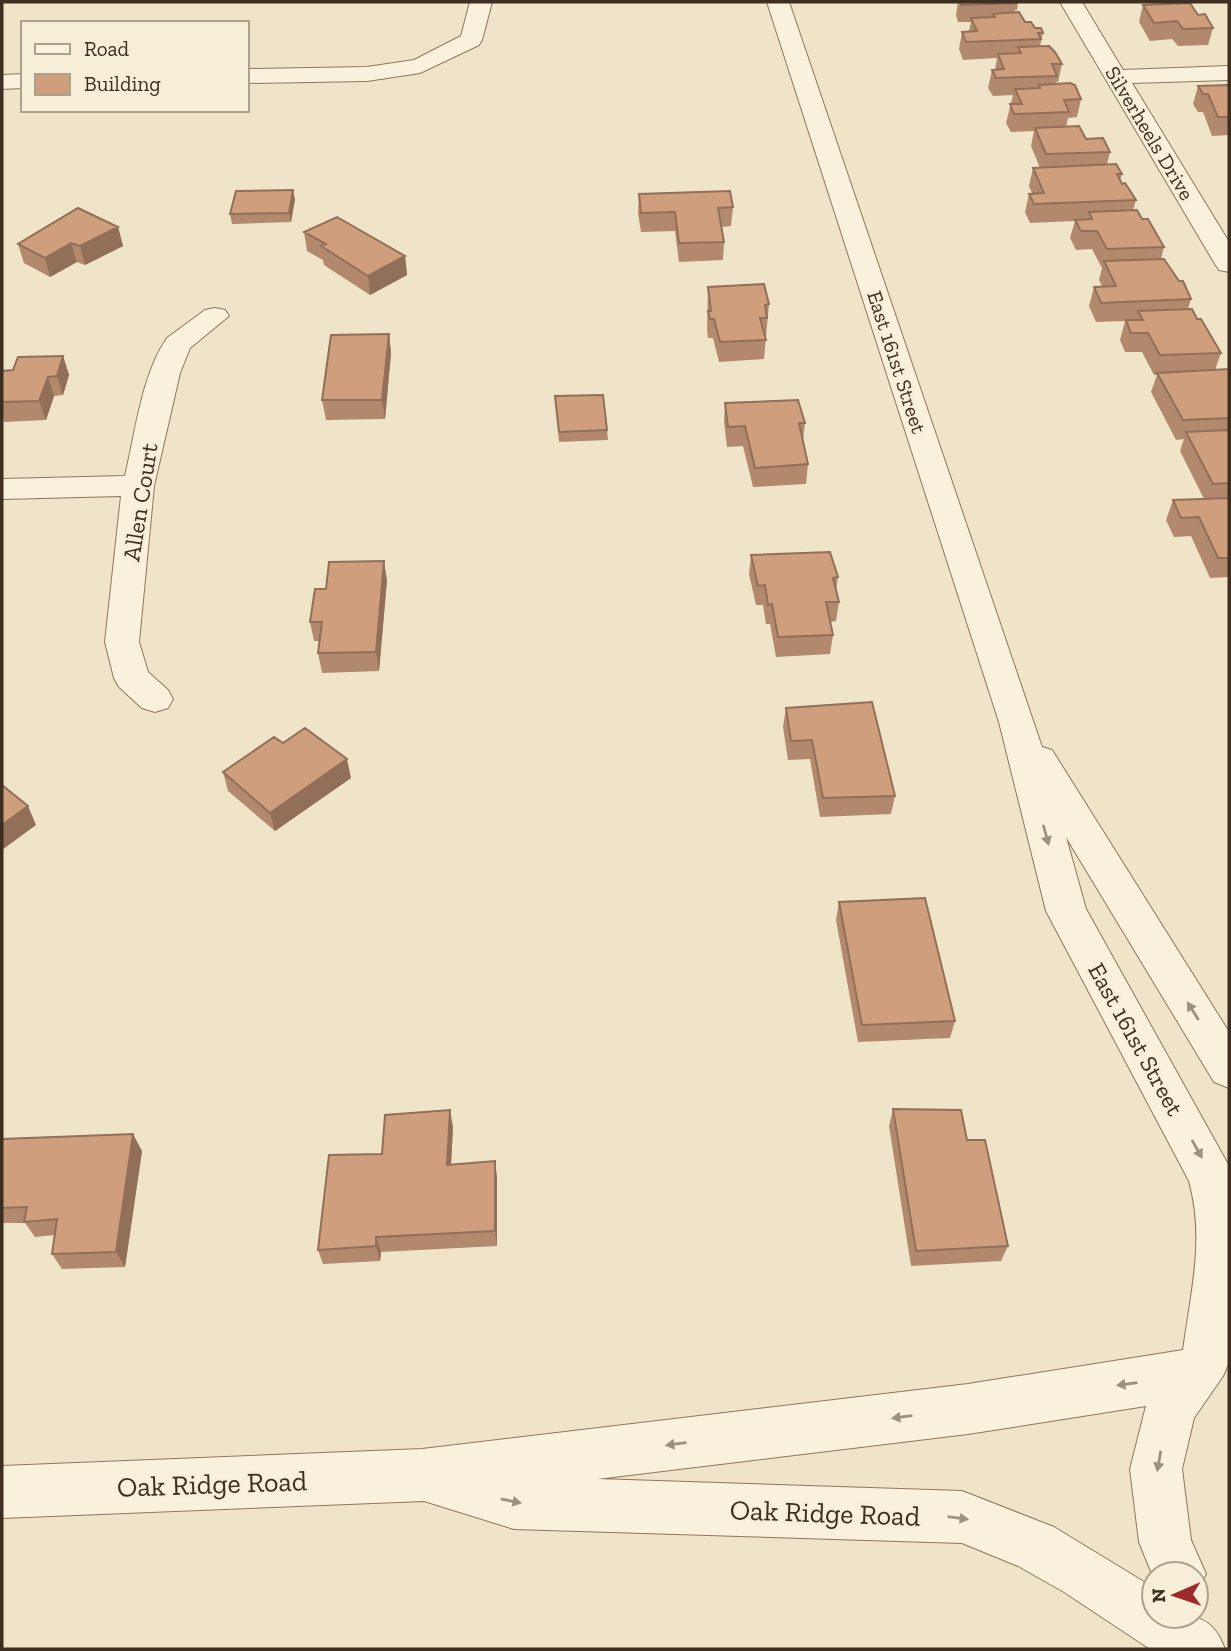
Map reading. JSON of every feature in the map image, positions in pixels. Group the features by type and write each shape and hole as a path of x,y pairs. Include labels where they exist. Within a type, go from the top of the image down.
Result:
{"street":[{"path":"248,76 367,74 420,66 471,40 481,2"},
{"name":"East 161st Street","path":"778,2 1017,722 1066,911 1211,1175 1219,1205 1222,1241 1210,1360"},
{"name":"Silverheels Drive","path":"1071,2 1229,264"},
{"path":"1116,77 1229,73"},
{"path":"2,82 21,81"},
{"name":"Allen Court","path":"155,699 132,678 122,642 138,486 165,373 177,344 215,316"},
{"path":"2,489 138,486"},
{"name":"East 161st Street","path":"1017,722 1229,1069"},
{"path":"1173,1560 1165,1542 1156,1469 1171,1407 1210,1360"},
{"name":"Oak Ridge Road","path":"2,1492 422,1475 968,1409 1210,1360"},
{"name":"Oak Ridge Road","path":"422,1475 514,1503 962,1517 1035,1546 1083,1573 1198,1649"},
{"path":"1209,1630 1224,1649"}],"building":[{"path":"960,2 1015,2 1016,3 961,5"},
{"path":"1190,3 1198,15 1205,14 1213,28 1183,29 1177,21 1154,23 1143,5"},
{"path":"1019,12 1025,22 1031,22 1035,28 1041,28 1043,33 1038,33 1041,39 966,42 962,32 977,31 971,18"},
{"path":"1049,46 1062,64 1052,64 1057,76 996,78 992,70 1004,69 998,54 1021,53 1018,47"},
{"path":"1070,83 1075,85 1081,99 1064,100 1069,112 1014,114 1010,104 1022,104 1015,89"},
{"path":"1229,85 1229,117 1218,117 1208,94 1203,94 1198,86"},
{"path":"1079,126 1086,139 1103,138 1110,152 1046,154 1035,128"},
{"path":"1116,164 1122,174 1117,174 1122,184 1125,183 1136,200 1034,204 1029,194 1044,193 1033,168"},
{"path":"293,190 289,213 230,214 236,191"},
{"path":"730,191 733,207 718,208 724,242 679,243 675,212 641,213 639,194"},
{"path":"78,208 118,227 80,246 71,243 45,258 18,244"},
{"path":"1137,210 1142,219 1148,219 1164,247 1107,249 1097,231 1081,231 1075,220 1092,219 1089,212"},
{"path":"337,217 405,256 368,276 321,246 326,244 304,232"},
{"path":"1164,259 1179,281 1183,281 1191,299 1101,303 1094,287 1116,286 1104,261"},
{"path":"764,284 769,304 765,305 767,318 760,318 766,340 720,342 714,319 710,319 708,311 711,311 708,287"},
{"path":"1192,309 1221,353 1160,355 1148,333 1131,333 1126,320 1143,320 1138,311"},
{"path":"389,334 382,400 322,400 331,335"},
{"path":"63,356 57,376 48,377 39,401 2,402 2,371 13,370 18,357"},
{"path":"1229,369 1229,418 1183,420 1157,373"},
{"path":"603,395 607,430 559,432 555,396"},
{"path":"798,400 805,423 799,423 808,464 755,468 745,426 728,427 725,403"},
{"path":"1229,430 1229,483 1213,484 1186,432"},
{"path":"1229,498 1229,558 1218,558 1199,517 1181,518 1173,500"},
{"path":"830,552 838,577 833,578 839,602 826,602 833,635 778,637 772,604 768,605 765,585 758,586 751,555"},
{"path":"384,561 376,652 318,653 322,622 310,622 315,589 326,589 329,562"},
{"path":"872,702 895,796 823,798 812,740 791,741 786,708"},
{"path":"305,728 347,759 270,813 223,772 274,737 283,743"},
{"path":"2,785 28,806 2,825"},
{"path":"925,898 955,1021 862,1025 839,902"},
{"path":"893,1109 961,1110 967,1140 985,1140 1008,1246 916,1251"},
{"path":"450,1110 447,1165 495,1161 495,1231 376,1237 376,1246 318,1250 329,1155 382,1154 385,1115"},
{"path":"133,1134 116,1252 52,1254 57,1219 24,1222 27,1207 2,1208 2,1139"}]}
